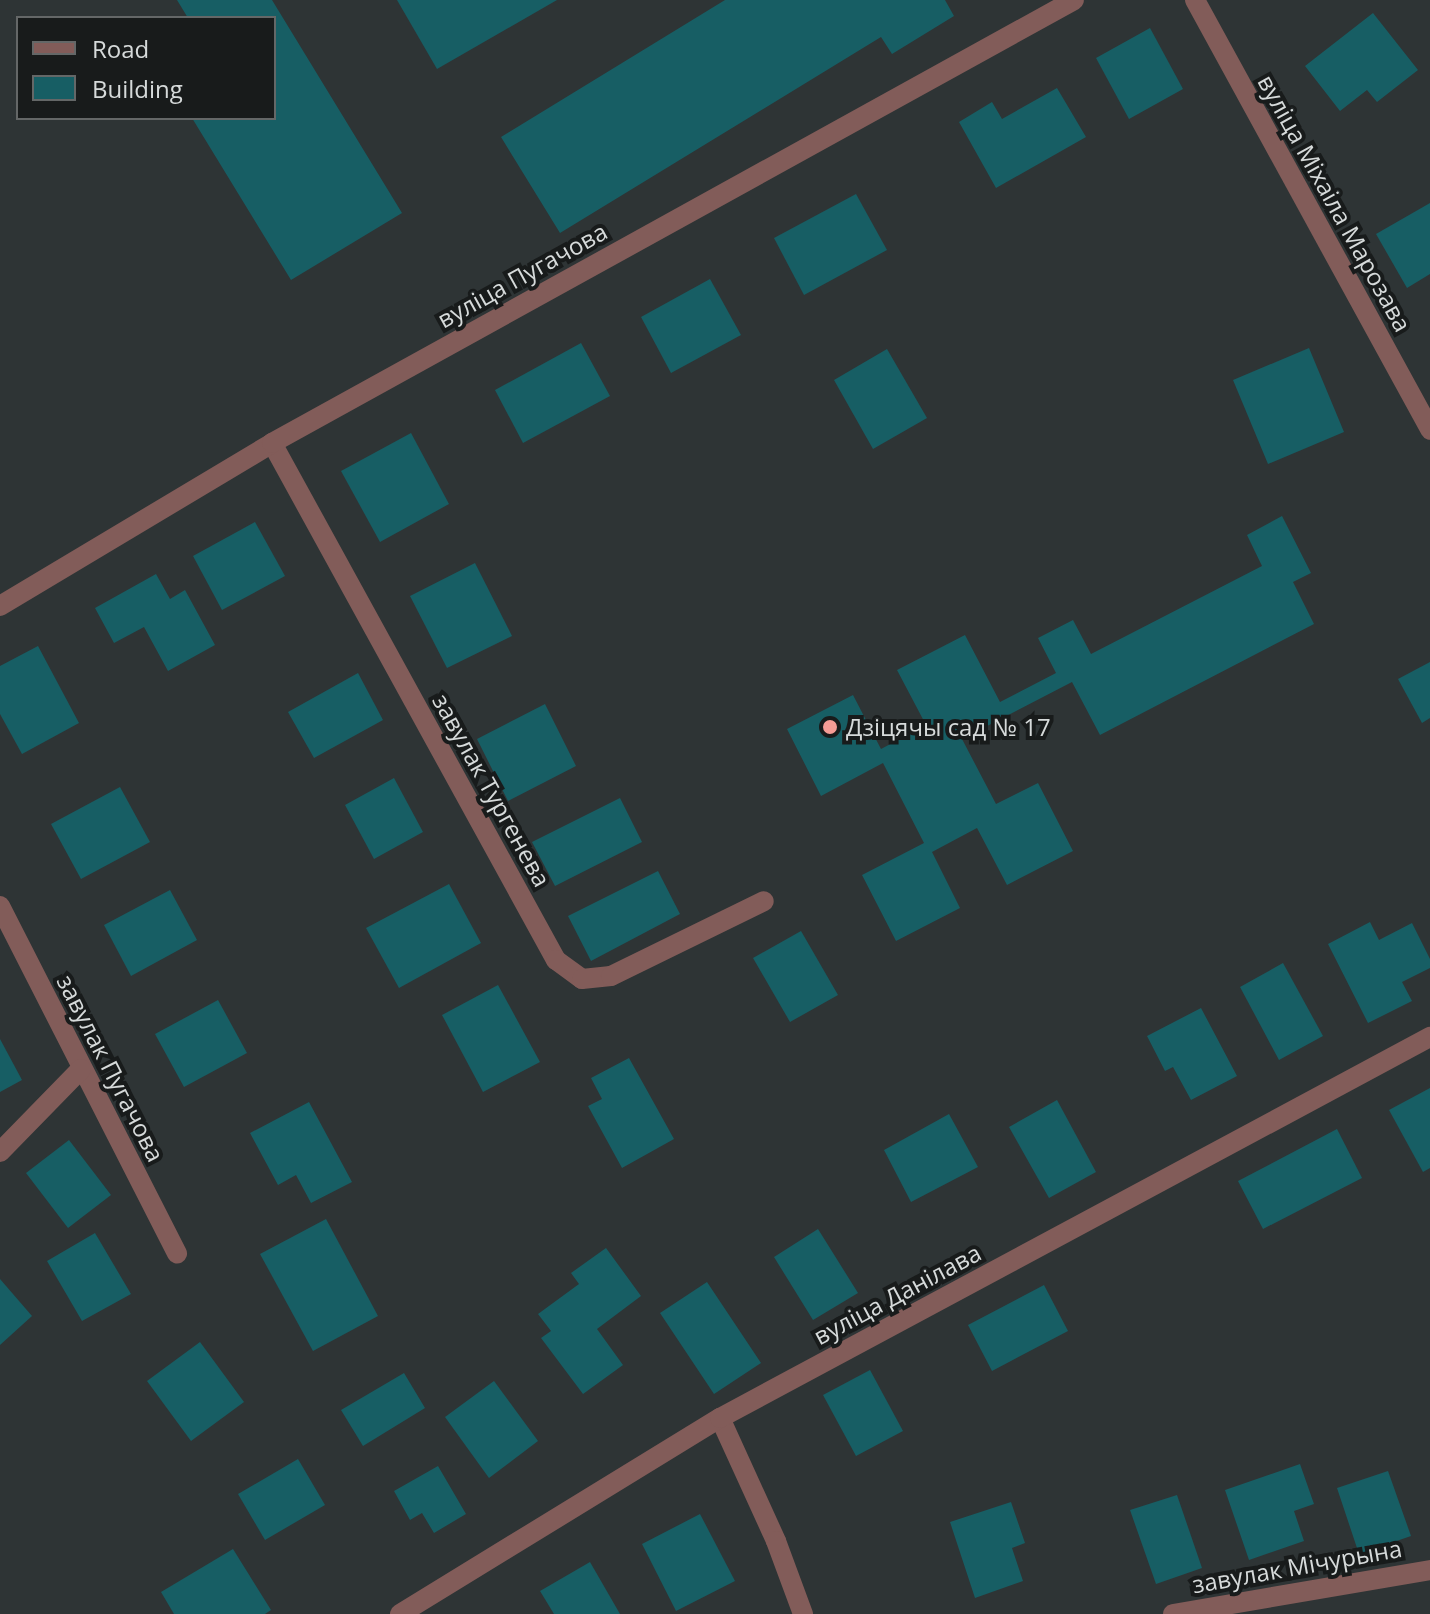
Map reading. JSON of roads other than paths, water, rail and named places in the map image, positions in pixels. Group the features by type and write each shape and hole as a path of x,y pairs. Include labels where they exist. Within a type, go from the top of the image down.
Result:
{"street":[{"name":"вуліца Пугачова","path":"0,606 272,443 1074,0"},
{"name":"вуліца Міхаіла Марозава","path":"1195,0 1430,430"},
{"name":"завулак Тургенева","path":"272,443 556,960 582,979 611,976 764,901"},
{"name":"завулак Пугачова","path":"0,906 177,1253"},
{"name":"вуліца Данілава","path":"414,1610 720,1418 1430,1037"},
{"path":"0,1152 81,1069"},
{"path":"720,1418 776,1541 803,1614"},
{"name":"завулак Мічурына","path":"1173,1614 1430,1570"}],"place":[{"name":"Дзіцячы сад № 17","path":"830,727"}]}
